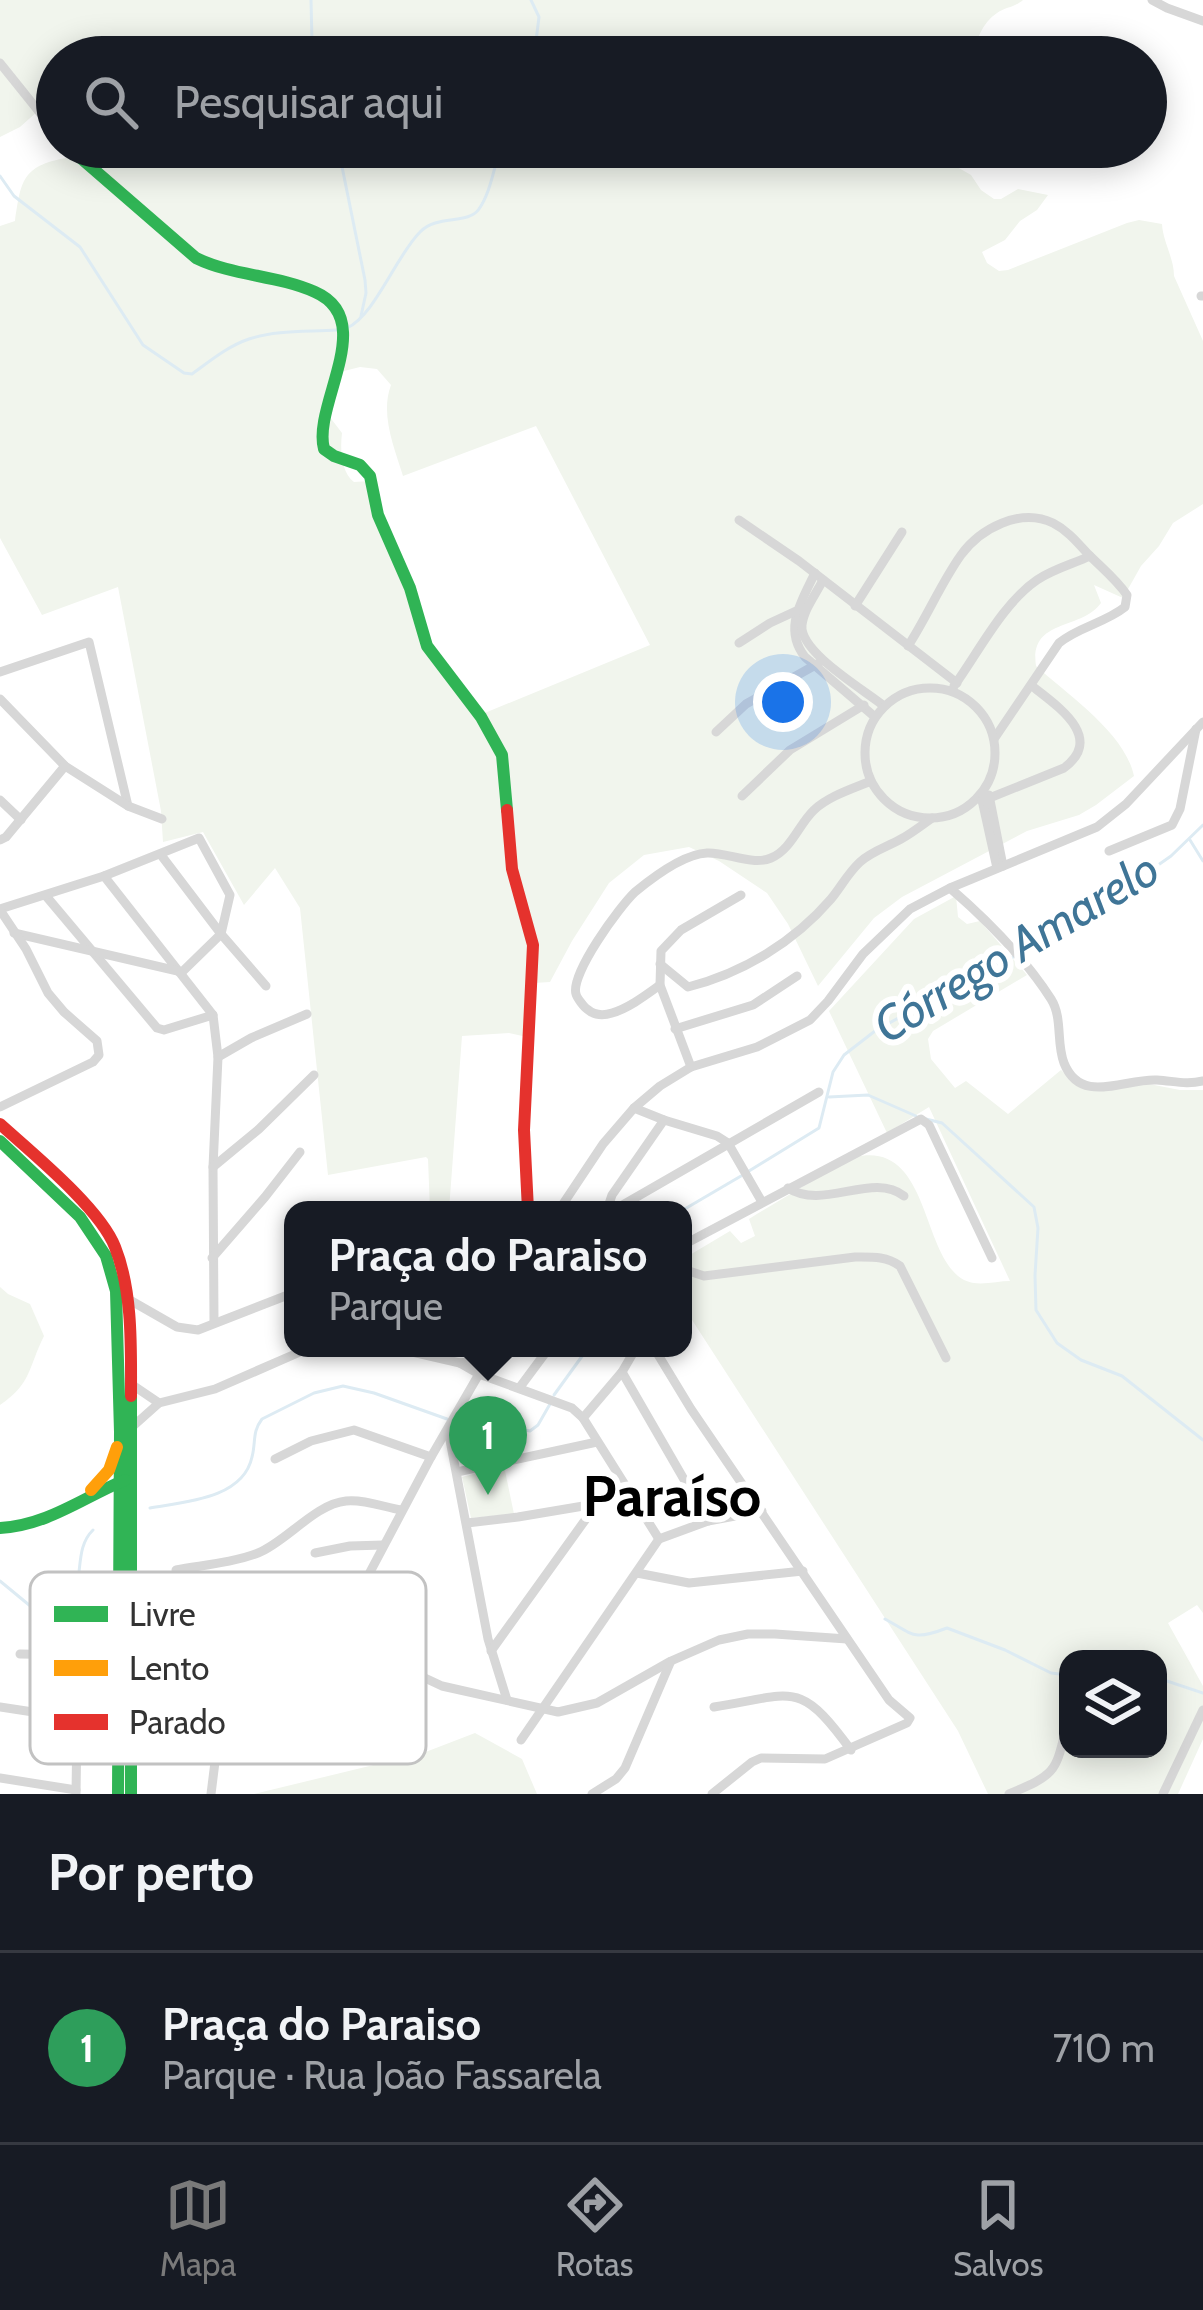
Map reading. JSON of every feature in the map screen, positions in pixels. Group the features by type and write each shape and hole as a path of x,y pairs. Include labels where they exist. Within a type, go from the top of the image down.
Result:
{"main road":[{"path":"92,168 208,266 305,288 328,298 340,311 344,331 320,434 323,449 360,465 370,476 378,515 410,588 428,646 502,755 512,869 533,945 524,1130 528,1201"},
{"path":"0,1124 80,1216 106,1256 116,1292 125,1431 109,1470 87,1496"},
{"path":"0,1142 27,1156 88,1207 115,1246 128,1299 131,1384 120,1482 131,1572"},
{"path":"109,1470 120,1482"},
{"path":"0,1528 52,1520 87,1496 120,1482"},
{"path":"118,1794 120,1764"},
{"path":"127,1764 130,1794"}],"street":[{"path":"1152,0 1203,21"},
{"path":"0,63 36,108"},
{"path":"908,646 960,557 988,530 1027,517 1068,533 1117,581 1127,596 1126,607 1066,637 994,739"},
{"path":"739,520 908,646 986,718 994,739 993,771 985,795 1000,867"},
{"path":"855,606 902,532"},
{"path":"954,687 1022,593 1039,579 1090,556"},
{"path":"819,576 796,611 796,646 868,701 884,706"},
{"path":"819,576 802,626 808,647 820,662"},
{"path":"739,643 796,611"},
{"path":"0,671 89,642 128,806"},
{"path":"716,732 746,704 820,662"},
{"path":"954,687 898,695 875,716 865,748 866,765 882,797 914,816 932,818 958,812 985,795 1064,768 1074,760 1081,747 1079,733 1068,716 1032,686"},
{"path":"0,699 64,766 128,806 162,819"},
{"path":"868,701 875,716"},
{"path":"742,796 790,750 868,701"},
{"path":"1109,851 1172,825 1199,726"},
{"path":"565,1201 603,1144 660,1086 691,1066 757,1047 810,1020 863,954 910,909 1097,827 1126,804 1199,726"},
{"path":"0,840 64,766"},
{"path":"660,986 608,1015 588,1010 576,994 587,960 634,893 679,863 706,853 771,858 814,810 872,782"},
{"path":"0,800 21,820"},
{"path":"666,1004 688,987 721,979 764,956 831,899 862,859 932,818"},
{"path":"0,1107 99,1055 97,1041 48,993 0,909 104,876 199,838 230,895 221,934 182,972"},
{"path":"160,855 266,986"},
{"path":"104,876 213,1016 218,1057 214,1322"},
{"path":"950,888 990,922 1055,1006 1064,1064 1079,1082 1099,1088 1148,1081 1203,1081"},
{"path":"691,1066 660,986 661,951 681,930 741,895"},
{"path":"46,896 157,1028 213,1016"},
{"path":"14,933 182,972"},
{"path":"660,964 688,987"},
{"path":"675,1029 753,1005 797,976"},
{"path":"218,1057 307,1014"},
{"path":"213,1167 314,1075"},
{"path":"627,1201 819,1092"},
{"path":"634,1108 728,1143 762,1202"},
{"path":"692,1240 921,1119 929,1125 992,1258"},
{"path":"611,1201 664,1120"},
{"path":"212,1258 300,1152"},
{"path":"788,1188 806,1197 889,1187 904,1196"},
{"path":"692,1273 704,1276 855,1257 892,1260 900,1267 946,1358"},
{"path":"128,1299 177,1327 198,1330 284,1296"},
{"path":"125,1431 159,1402 215,1388 289,1357"},
{"path":"434,1357 572,1408 583,1418 659,1539"},
{"path":"460,1363 482,1357"},
{"path":"369,1572 479,1374 495,1357"},
{"path":"520,1388 542,1357"},
{"path":"583,1418 631,1357"},
{"path":"660,1357 892,1705 910,1716 908,1723 818,1761 761,1758 712,1794"},
{"path":"622,1372 708,1521"},
{"path":"131,1384 159,1402"},
{"path":"451,1424 491,1651 507,1701"},
{"path":"275,1459 311,1441 354,1430 431,1457"},
{"path":"457,1472 597,1442"},
{"path":"467,1523 631,1498"},
{"path":"176,1570 262,1552 341,1502 401,1510"},
{"path":"491,1651 596,1505"},
{"path":"521,1740 659,1539 708,1521 762,1511"},
{"path":"315,1553 383,1546"},
{"path":"637,1573 701,1583 803,1571"},
{"path":"426,1679 543,1711 570,1711 719,1640 748,1634 847,1639"},
{"path":"20,1654 30,1654"},
{"path":"592,1794 625,1768 671,1661"},
{"path":"715,1707 786,1695 800,1697 826,1716 851,1750"},
{"path":"0,1708 30,1712"},
{"path":"1163,1794 1203,1710"},
{"path":"1009,1794 1055,1769 1059,1754"},
{"path":"212,1794 215,1764"},
{"path":"0,1778 76,1792"}],"shaded area":[{"path":"0,0 1023,0 997,13 980,36 36,36 36,113 0,137"},
{"path":"959,168 994,199 1018,189 1048,195 1005,240 982,252 987,263 999,271 1127,223 1162,224 1174,276 1203,341 1203,504 1173,523 1123,598 1094,585 1101,603 1048,632 1036,651 1036,666 1107,730 1129,760 1134,776 1079,815 1027,831 902,897 874,918 818,986 767,893 689,847 644,855 609,883 550,982 534,983 527,1037 509,1033 462,1036 450,1201 430,1201 426,1157 328,1175 300,908 275,868 244,905 203,832 163,842 118,587 42,615 0,538 0,226 15,221 22,186 32,171","holes":["360,367 377,369 391,385 388,419 403,476 536,426 650,645 475,717 417,618 370,481 354,482 346,472 342,433 329,416 336,373"]},
{"path":"956,896 958,917 967,924 980,921 1027,975 933,1031 928,1039 931,1059 955,1088 966,1081 1008,1114 1061,1070 1079,1086 1149,1084 1203,1090 1203,1613 1197,1605 1168,1623 1203,1686 1203,1739 1178,1794 988,1794 958,1731 692,1320 692,1254 730,1231 741,1243 755,1236 749,1219 855,1157 880,1156 898,1166 922,1203 950,1267 964,1280 1010,1281 929,1107 887,1133 829,1011 914,919"},
{"path":"0,1287 30,1304 44,1336 24,1382 0,1405"},
{"path":"504,1466 514,1514 471,1518 462,1477"},
{"path":"475,1733 522,1759 537,1794 254,1794 378,1764 426,1764 426,1752"}],"waterway":[{"path":"311,0 312,36"},
{"path":"531,0 539,17 537,36"},
{"path":"342,168 365,280 361,316"},
{"path":"347,328 367,311 420,232 479,209 495,168"},
{"path":"0,176 14,196 80,247 143,345 184,373 192,374 249,339 336,330"},
{"name":"Córrego Amarelo","path":"1021,953 1046,922 1151,870 1203,825"},
{"path":"1190,840 1203,861"},
{"name":"Córrego Amarelo","path":"749,1171 819,1128 833,1072 844,1055 875,1031 1013,957"},
{"path":"829,1097 868,1095 916,1116"},
{"path":"926,1119 942,1123 1034,1207 1036,1310 1057,1343 1081,1360 1122,1376 1203,1440"},
{"name":"Córrego Amarelo","path":"692,1205 741,1176"},
{"name":"Córrego Amarelo","path":"554,1395 581,1357"},
{"name":"Córrego Amarelo","path":"150,1508 210,1496 237,1482 252,1457 262,1419 314,1393 343,1386 447,1419"},
{"name":"Córrego Amarelo","path":"456,1422 530,1431 550,1404"},
{"name":"Córrego Amarelo","path":"79,1572 85,1541 93,1530"},
{"name":"Córrego Amarelo","path":"0,1581 30,1606"},
{"path":"885,1619 914,1634 947,1628 1059,1674"},
{"path":"1167,1681 1203,1693"}],"traffic: fast":[{"path":"92,168 196,258 300,286 333,305 342,322 343,342 323,431 324,449 360,465 370,476 378,515 410,588 427,646 481,717 502,755 507,810"},
{"path":"0,1141 80,1217 106,1256 116,1291 119,1572"},
{"path":"131,1396 131,1572"},
{"path":"0,1528 49,1516 125,1480"},
{"path":"118,1764 118,1794"},
{"path":"131,1764 131,1794"}],"traffic: slow":[{"path":"91,1490 109,1470 117,1447"}],"traffic: jam":[{"path":"507,810 512,869 533,945 524,1130 528,1201"},
{"path":"0,1124 95,1215 115,1247 128,1302 131,1396"}],"place":[{"name":"Praça do Paraiso","path":"488,1495"}],"district":[{"name":"Paraíso","path":"672,1496"}]}
